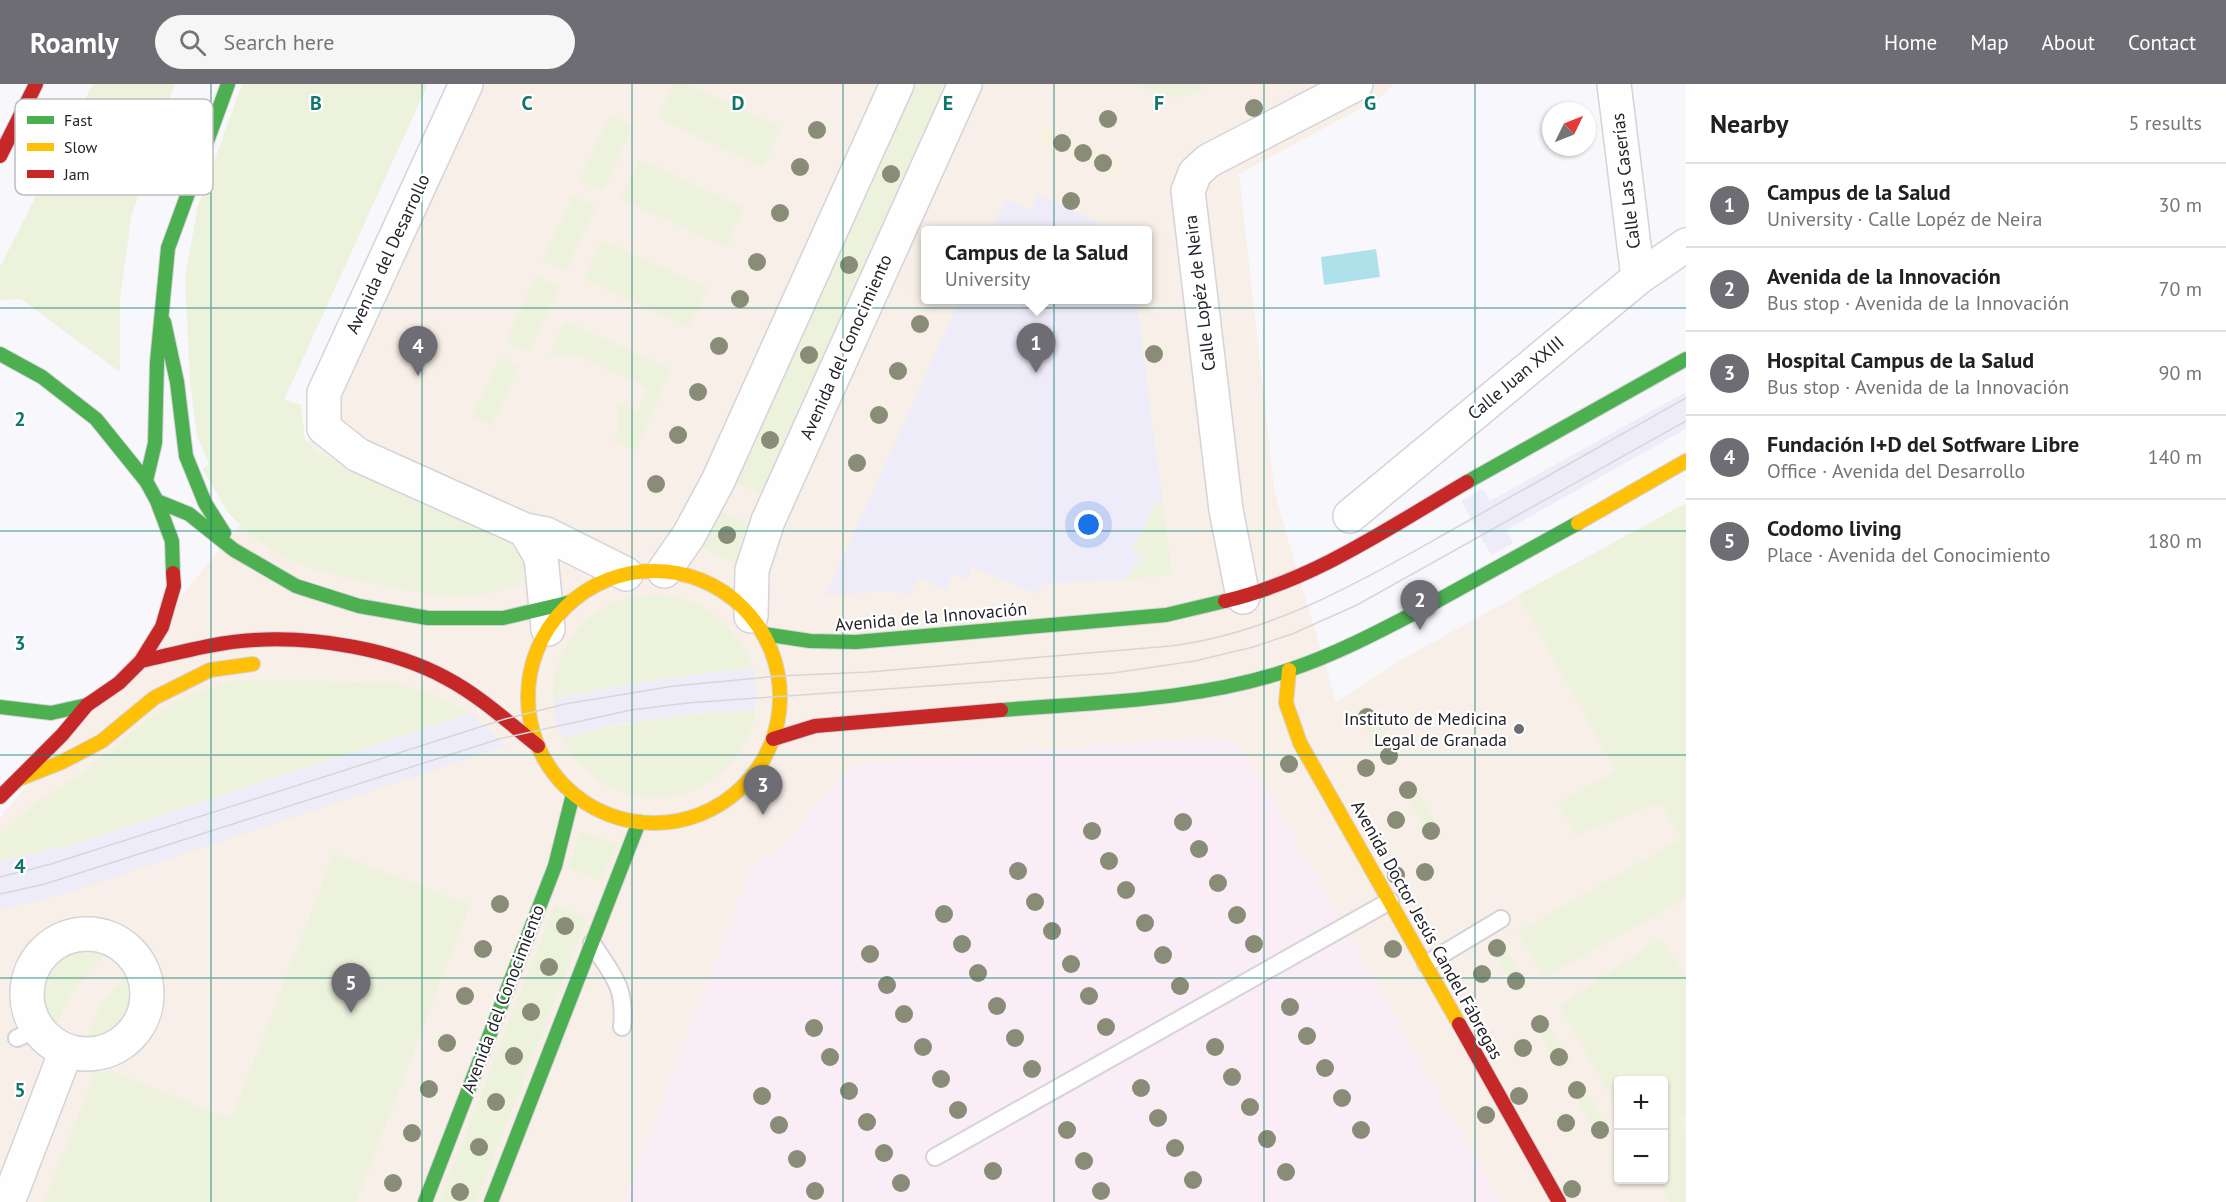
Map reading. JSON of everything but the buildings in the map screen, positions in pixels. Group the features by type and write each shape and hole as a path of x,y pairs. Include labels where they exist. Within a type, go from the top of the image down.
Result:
{"main road":[{"path":"28,99 36,84"},
{"path":"213,125 228,84"},
{"path":"0,156 15,126"},
{"path":"146,481 155,443 157,362 168,248 187,195"},
{"path":"162,313 177,382 186,456 205,503 234,549"},
{"path":"0,354 42,377 96,419 146,481 157,501 172,541 174,586 162,627 141,661 119,683 87,705 62,735 0,797"},
{"name":"Avenida de la Innovación","path":"757,625 794,641 836,644 1166,615 1243,597 1326,565 1480,474 1686,359"},
{"path":"773,740 815,726 1162,698 1212,690 1289,670 1365,639 1413,615 1686,461"},
{"path":"157,501 189,514 234,549 296,586 359,606 428,618 502,618 555,613 594,586 626,574 664,571 691,576 716,587 733,598 757,625 773,655 781,697 780,715 773,740 761,764 744,785 713,809 679,821 639,822 610,814 573,794 556,776 538,746 529,713 529,681 537,651 555,613"},
{"path":"141,661 255,640 314,642 383,655 430,670 485,702 538,746"},
{"path":"284,653 314,642"},
{"path":"19,778 62,762 102,741 154,698 210,670 264,660"},
{"name":"Avenida Doctor Jesús Candel Fábregas","path":"1289,670 1286,703 1296,733 1559,1202"},
{"path":"0,707 51,713 87,705"},
{"name":"Avenida del Conocimiento","path":"424,1202 555,866 573,794"},
{"path":"491,1202 639,822"}],"street":[{"name":"Avenida del Desarrollo","path":"466,84 324,393 324,428 358,454 525,530"},
{"path":"664,571 689,535 718,481 897,84"},
{"name":"Avenida del Conocimiento","path":"757,625 752,570 768,521 965,84"},
{"name":"Calle Lopéz de Neira","path":"1243,597 1226,510 1188,191 1195,173 1208,161 1356,84"},
{"name":"Calle Las Caserías","path":"1614,84 1638,278"},
{"name":"Calle Juan XXIII","path":"1350,516 1638,278 1686,245"},
{"path":"525,530 546,534 626,574"},
{"path":"525,530 541,557 555,613"},
{"path":"86,933 100,934 130,951 144,974 147,995 143,1018 132,1035 115,1048 102,1053 81,1054 66,1051 48,1040 27,1034 29,1013 26,992 32,969 44,951 65,937 86,933"},
{"path":"8,1202 66,1051"}],"lane":[{"path":"935,1157 1390,902"},
{"path":"1426,964 1501,920"},
{"path":"592,943 620,988 624,1008 622,1028"}],"shaded area":[{"path":"482,84 1394,84 1380,98 1239,174 1275,495 1336,702 1406,657 1686,503 1686,1202 0,1202 0,818 332,412"},
{"path":"1039,194 1099,222 1097,226 994,226 1006,199 1031,210"},
{"path":"958,304 1137,304 1167,535 1125,579 1042,584 1037,594 972,567 967,580 953,574 946,590 918,577 909,596 897,591 826,595"},
{"path":"1686,392 1686,429 1506,530 1513,543 1491,555 1461,501 1483,489 1490,501"},
{"path":"753,668 756,685 755,711 696,713 617,724 562,738 556,724 553,699 613,686 690,674"},
{"path":"471,713 506,746 61,895 0,910 0,861 82,842"},
{"path":"1205,737 1226,740 1236,746 1255,767 1500,1202 623,1202 751,868 787,842 822,799 856,764"}],"green space":[{"path":"93,84 175,84 169,99 85,99"},
{"path":"242,84 428,84 284,400 301,405 305,439 315,452 515,543 524,562 519,584 481,595 442,595 331,574 291,560 274,551 253,536 228,512 202,469 209,464 197,437 190,380 185,278 198,206 202,195 213,195 213,164"},
{"path":"673,84 687,84 781,127 763,167 658,118"},
{"path":"914,84 948,84 761,494 734,481"},
{"path":"1137,84 1208,84 1190,95 1173,97 1156,93"},
{"path":"610,115 633,126 603,191 580,180"},
{"path":"639,159 744,208 726,247 621,199"},
{"path":"37,195 138,195 131,218 120,299 120,372 21,299 0,300 0,267"},
{"path":"573,196 596,206 566,271 543,261"},
{"path":"602,240 707,288 689,327 584,279"},
{"path":"536,276 559,287 530,351 506,342"},
{"path":"565,321 670,369 636,451 614,441 619,426 619,403 637,411 648,388 580,356 568,354 549,356"},
{"path":"500,357 519,366 492,425 472,416"},
{"path":"1156,502 1162,502 1172,575 1125,579 1144,556 1132,550"},
{"path":"1686,503 1686,898 1544,977 1518,932 1681,839 1660,803 1576,835 1558,803 1616,771 1518,595"},
{"path":"720,512 748,524 740,543 736,563 701,548"},
{"path":"660,595 683,599 709,611 731,630 753,668 652,681 553,699 553,686 560,659 574,634 593,614 604,607 635,596"},
{"path":"232,681 395,683 425,691 471,713 82,842 0,861 0,835 32,806 81,774 150,718 191,694"},
{"path":"1367,705 1399,760 1388,766 1356,711"},
{"path":"755,711 747,739 730,764 710,782 687,793 663,798 639,796 616,790 595,777 576,760 562,738 658,719"},
{"path":"1410,779 1442,834 1431,840 1400,785"},
{"path":"581,831 617,844 601,881 568,868"},
{"path":"334,853 470,905 356,1202 44,1202 95,1074 110,1070 231,1120"},
{"path":"555,904 587,918 476,1202 439,1202"},
{"path":"1499,937 1528,987 1517,993 1488,943"},
{"path":"1660,938 1686,979 1686,1116 1679,1120 1686,1133 1686,1202 1670,1202 1660,1184 1668,1184 1668,1076 1614,1076 1614,1103 1560,1006"},
{"path":"80,947 94,947 109,951 77,986 55,1028 42,1003 42,980 55,960"},
{"path":"129,974 133,999 126,1019 110,1033 99,1038 85,1040 102,1004"},
{"path":"1542,1013 1571,1063 1560,1069 1531,1019"},
{"path":"1580,1080 1611,1134 1600,1141 1569,1086"}],"sand":[{"path":"1043,126 1121,162 1124,179 1037,139"}],"water":[{"path":"1376,249 1380,277 1324,285 1321,257"}],"tram line":[{"path":"0,877 51,864 505,719 565,704 674,686 1170,646 1247,629 1284,616 1356,583 1686,398"},
{"path":"0,894 45,884 499,739 631,710 687,703 1113,673 1195,661 1253,647 1292,634 1357,605 1686,421"}],"traffic: fast":[{"path":"213,125 228,84"},
{"path":"146,481 155,443 157,362 168,248 187,195"},
{"path":"164,322 177,382 186,456 205,503 224,533"},
{"path":"0,354 42,377 96,419 146,481 157,501 172,541 173,573"},
{"path":"1467,482 1686,359"},
{"path":"157,501 189,514 234,550 296,586 359,606 428,618 503,618 571,602"},
{"path":"1001,710 1183,694 1219,688 1289,670 1342,649 1393,624 1578,523"},
{"path":"764,634 810,641 856,642 1166,615 1225,601"},
{"path":"0,707 51,713 87,705"},
{"path":"425,1202 555,866 573,794"},
{"path":"491,1202 639,822"}],"traffic: slow":[{"path":"1578,523 1686,461"},
{"path":"654,571 678,574 702,581 724,593 743,608 758,627 770,649 777,673 780,697 777,721 770,745 758,767 743,786 724,801 702,813 678,820 654,823 630,820 606,813 584,801 565,786 550,767 538,745 531,721 528,697 531,673 538,649 550,627 565,608 584,593 606,581 630,574 654,571"},
{"path":"19,779 62,762 102,741 154,698 210,670 253,664"},
{"path":"1289,670 1286,703 1300,743 1459,1024"}],"traffic: jam":[{"path":"28,99 36,84"},
{"path":"0,156 15,126"},
{"path":"1225,601 1258,592 1320,566 1380,534 1467,482"},
{"path":"0,797 62,735 87,705 119,683 141,661 162,627 174,586 173,573"},
{"path":"141,661 211,645 277,639 327,643 378,652 425,668 458,685 482,701 538,746"},
{"path":"773,739 815,726 1001,710"},
{"path":"1459,1024 1559,1202"}],"place":[{"name":"Campus de la Salud","path":"1036,373"},
{"name":"Fundación I+D del Sotfware Libre","path":"418,376"},
{"name":"Avenida de la Innovación","path":"1420,630"},
{"name":"Instituto de Medicina Legal de Granada","path":"1519,729"},
{"name":"Hospital Campus de la Salud","path":"763,815"},
{"name":"Codomo living","path":"351,1013"}]}
